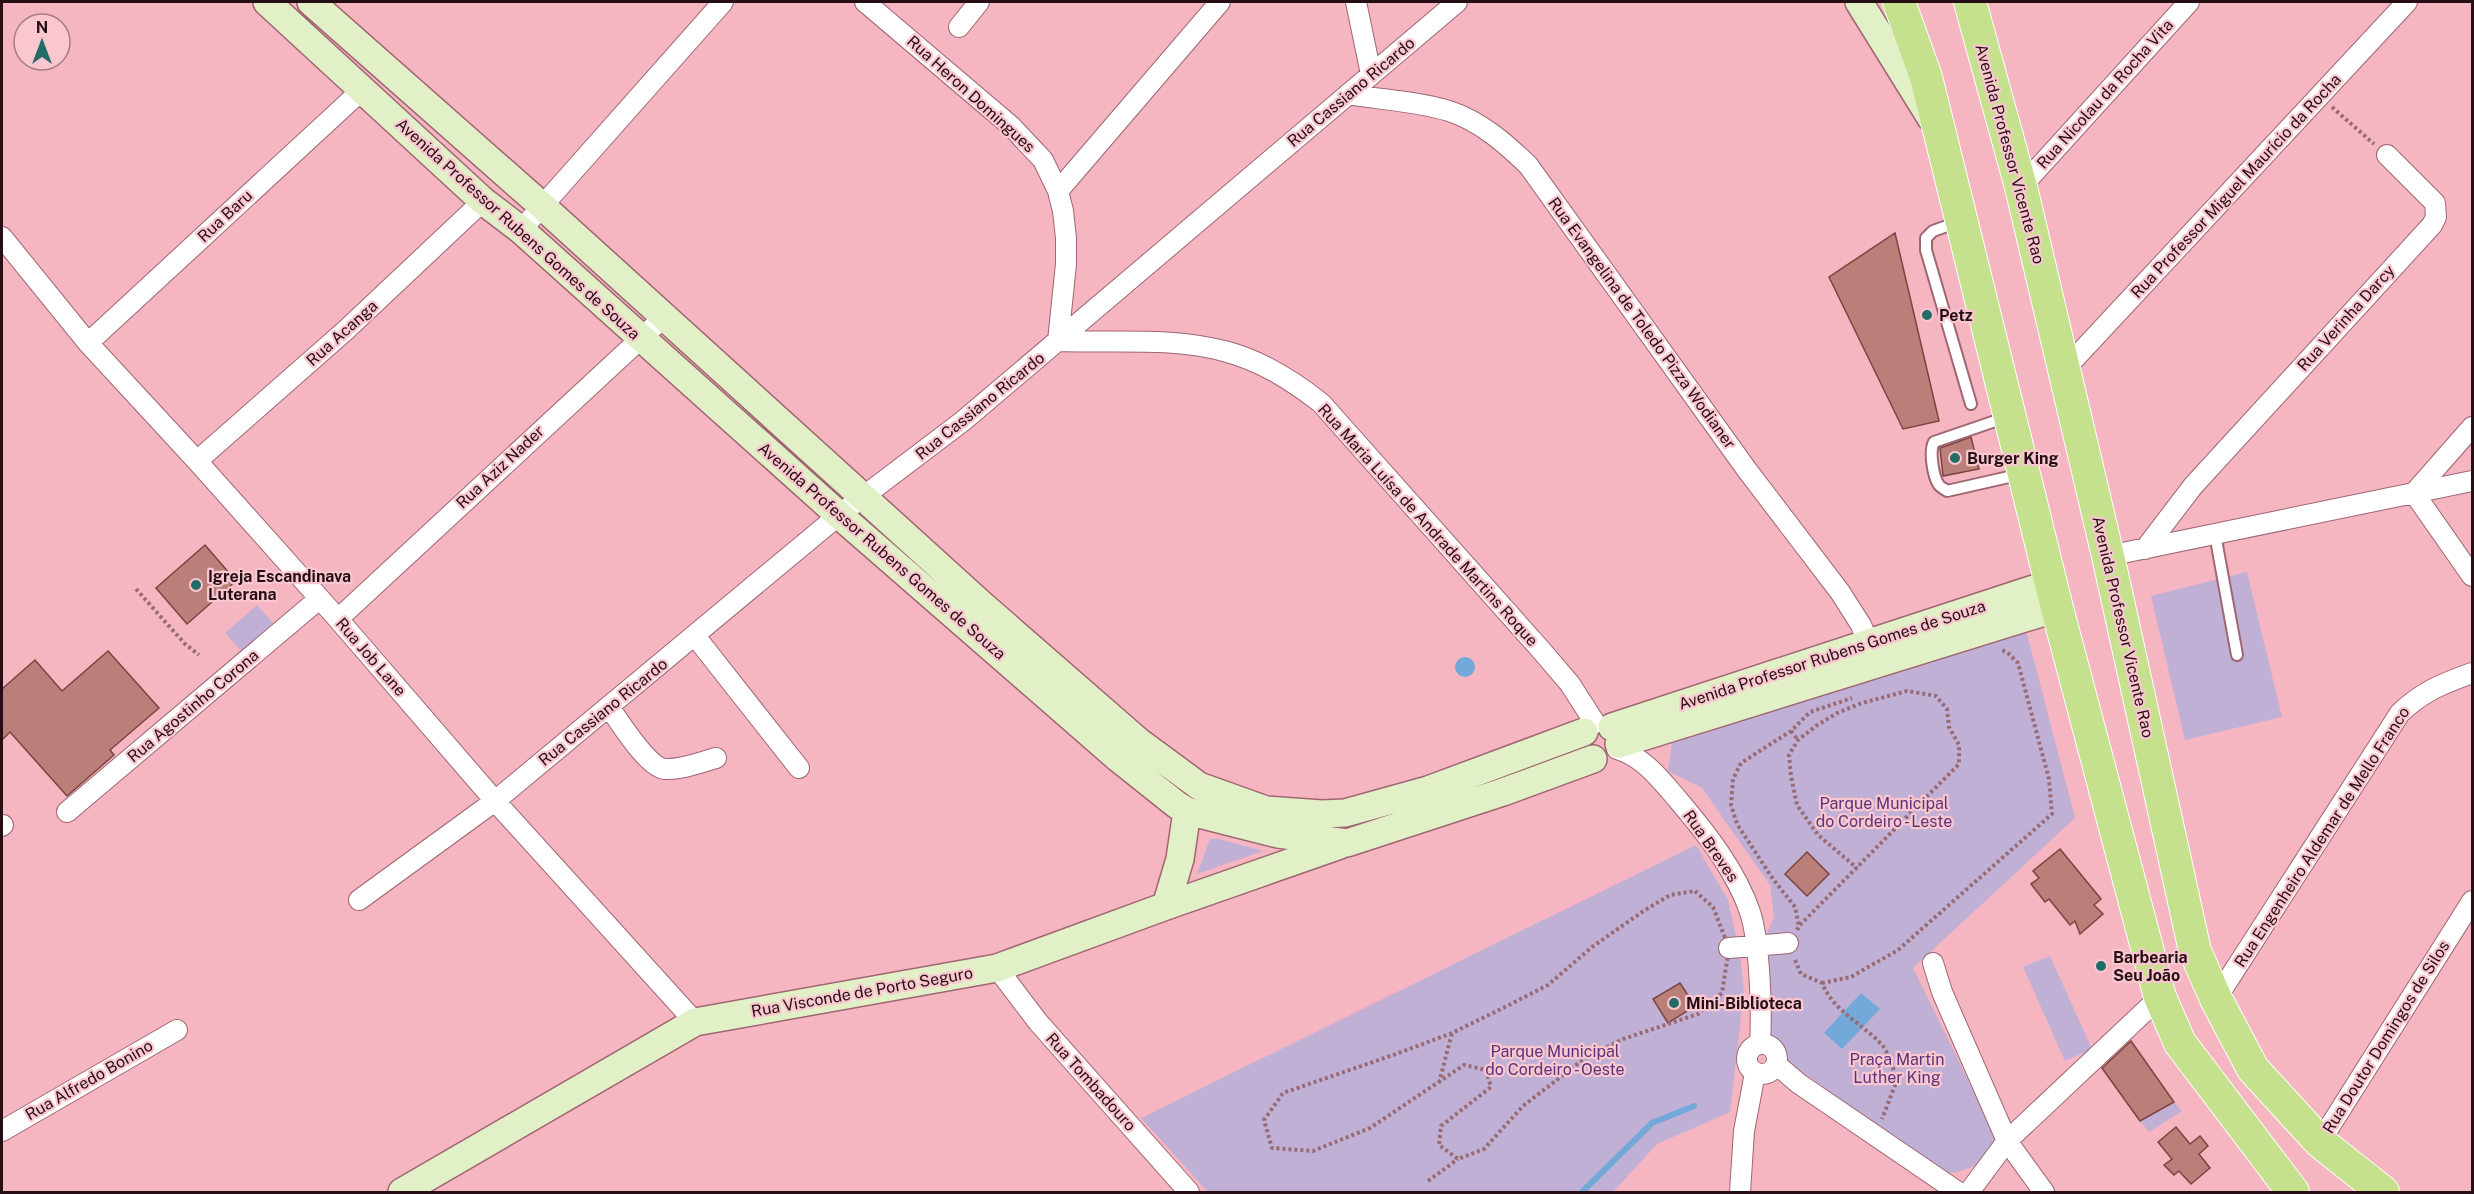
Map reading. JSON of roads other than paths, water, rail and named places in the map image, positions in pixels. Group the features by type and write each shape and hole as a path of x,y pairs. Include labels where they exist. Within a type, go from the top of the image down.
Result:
{"main road":[{"path":"1899,2 1926,77 2055,596 2160,997 2180,1043 2293,1192"},
{"name":"Avenida Professor Vicente Rao","path":"1972,3 2021,187 2108,556 2194,951 2253,1069 2320,1142 2383,1192"}],"street":[{"name":"Avenida Professor Rubens Gomes de Souza","path":"267,2 483,201 521,230 839,515 1159,774 1187,811 1278,834 1347,843 1503,792 1603,739 1761,677 1869,644 2055,596"},
{"name":"Avenida Professor Rubens Gomes de Souza","path":"311,2 541,205 864,497 981,604 1128,749"},
{"path":"521,230 723,2"},
{"name":"Rua Heron Domingues","path":"865,2 1011,126 1043,160 1058,191 1066,238 1066,264 1058,341"},
{"path":"959,27 979,2"},
{"path":"1058,191 1220,2"},
{"path":"1356,2 1371,74"},
{"name":"Rua Cassiano Ricardo","path":"495,801 839,515 963,421 1457,2"},
{"path":"1859,2 1938,129"},
{"name":"Rua Nicolau da Rocha Vita","path":"2021,187 2189,2"},
{"name":"Rua Professor Miguel Maurício da Rocha","path":"2064,370 2407,2"},
{"name":"Rua Baru","path":"88,343 363,89"},
{"name":"Rua Evangelina de Toledo Pizza Wodianer","path":"1348,94 1449,111 1500,139 1528,165 1754,479 1833,583 1861,625 1869,644"},
{"name":"Rua Verinha Darcy","path":"2145,549 2193,486 2432,225 2436,217 2435,203 2387,155"},
{"name":"Rua Acanga","path":"197,461 346,330 483,201"},
{"name":"Rua Job Lane","path":"2,237 88,343 197,461 338,619 495,801 695,1022"},
{"name":"Rua Aziz Nader","path":"338,619 664,317"},
{"name":"Rua Maria Luísa de Andrade Martins Roque","path":"1058,341 1168,343 1224,351 1249,359 1282,375 1301,388 1321,404 1541,650 1570,684 1603,739"},
{"path":"2414,493 2472,427"},
{"path":"2108,556 2472,481"},
{"path":"2414,493 2472,576"},
{"name":"Avenida Professor Rubens Gomes de Souza","path":"1159,774 1266,810 1322,814 1345,813 1603,739 2055,596"},
{"name":"Rua Agostinho Corona","path":"68,812 319,599"},
{"path":"694,636 799,768"},
{"name":"Rua Engenheiro Aldemar de Mello Franco","path":"2216,999 2400,713 2417,697 2442,684 2472,673"},
{"path":"609,707 652,763 663,769 678,768 716,758"},
{"name":"Rua Breves","path":"1603,739 1641,760 1689,814 1723,858 1741,890 1751,914 1756,946 1760,1044"},
{"path":"359,900 495,801"},
{"path":"1166,906 1180,858 1187,811"},
{"name":"Rua Visconde de Porto Seguro","path":"402,1192 695,1022 997,968 1347,843"},
{"name":"Rua Doutor Domingos de Silos","path":"2320,1142 2472,901"},
{"path":"1729,948 1788,943"},
{"path":"1933,963 1942,992 2007,1142 2044,1192"},
{"name":"Rua Tombadouro","path":"997,968 1038,1022 1189,1192"},
{"path":"1969,1192 2007,1142 2160,997"},
{"name":"Rua Alfredo Bonino","path":"2,1131 177,1030"},
{"path":"1776,1064 1766,1074 1755,1073 1749,1066 1747,1057 1751,1049 1760,1044 1773,1050 1776,1064 1798,1083 1958,1192"},
{"path":"1740,1192 1744,1131 1755,1073"}],"lane":[{"path":"1962,221 1933,231 1926,238 1926,250 1971,404"},
{"path":"2010,416 1934,442 1930,448 1930,455 1939,485 1947,491 2024,473"},
{"path":"2215,534 2237,655"}],"water":[{"path":"1461,657 1469,657 1475,663 1475,671 1469,677 1461,677 1455,671 1455,663"},
{"path":"1861,993 1880,1009 1842,1049 1824,1033"}],"waterway":[{"path":"1582,1192 1652,1123 1694,1106"}],"place":[{"name":"Petz","path":"1927,315"},
{"name":"Burger King","path":"1955,458"},
{"name":"Igreja Escandinava Luterana","path":"196,585"},
{"name":"Barbearia Seu João","path":"2101,966"},
{"name":"Mini-Biblioteca","path":"1674,1003"}],"park label":[{"name":"Parque Municipal do Cordeiro - Leste","path":"1884,812"},
{"name":"Parque Municipal do Cordeiro - Oeste","path":"1555,1060"},
{"name":"Praça Martin Luther King","path":"1897,1068"}]}
